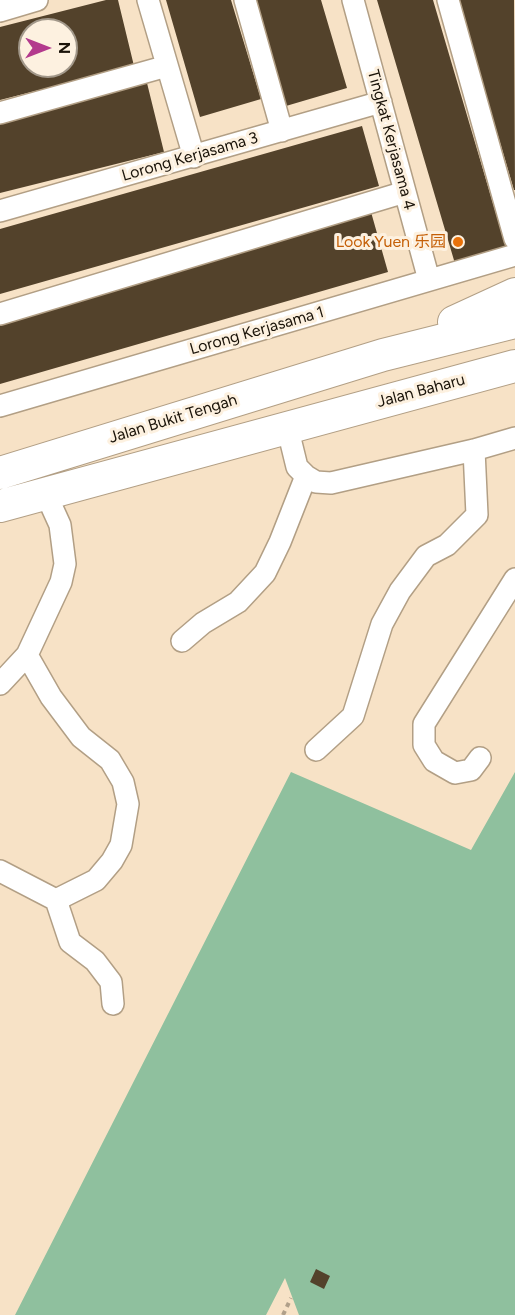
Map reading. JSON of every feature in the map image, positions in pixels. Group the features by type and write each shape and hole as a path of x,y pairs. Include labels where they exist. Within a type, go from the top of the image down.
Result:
{"highway":[{"path":"382,354 515,294"},
{"path":"382,354 515,322"},
{"name":"Jalan Bukit Tengah","path":"0,473 382,354"},
{"name":"Jalan Baharu","path":"328,415 515,366"},
{"path":"0,506 328,415 439,396 515,387"}],"street":[{"path":"0,11 37,0"},
{"path":"148,0 194,157"},
{"path":"245,0 282,131"},
{"name":"Tingkat Kerjasama 4","path":"353,0 429,280"},
{"path":"448,0 515,239"},
{"path":"0,113 167,66"},
{"name":"Lorong Kerjasama 3","path":"0,211 381,102"},
{"path":"0,314 405,192"},
{"name":"Lorong Kerjasama 1","path":"0,406 515,255"},
{"path":"287,426 297,467 316,482 331,483 474,450 515,438"},
{"path":"316,750 353,716 382,624 400,591 426,556 447,545 477,514 474,450"},
{"path":"182,641 203,623 238,602 265,573 306,476"},
{"path":"0,684 27,655 61,582 65,564 60,525 45,492"},
{"path":"480,758 471,770 455,773 434,761 424,745 424,724 515,579"},
{"path":"27,655 51,697 81,737 110,760 123,782 128,804 121,845 112,861 96,880 56,900"},
{"path":"0,871 56,900 70,942 95,961 111,982 113,1004"}],"path":[{"path":"283,1315 291,1298"}],"green space":[{"path":"291,772 471,850 515,772 515,1315 299,1315 285,1278 266,1315 15,1315"}],"building":[{"path":"106,0 118,0 134,66 0,100 0,27 18,22 18,78 78,78 78,18 35,18"},
{"path":"166,0 231,0 261,99 200,117"},
{"path":"255,0 321,0 347,88 286,106"},
{"path":"377,0 433,0 507,251 456,267"},
{"path":"458,0 514,0 515,190 514,190"},
{"path":"147,83 164,152 0,193 0,120"},
{"path":"362,126 379,186 0,294 0,229"},
{"path":"371,212 388,272 0,384 0,319"},
{"path":"316,1269 330,1276 324,1289 310,1282"}],"place":[{"name":"Look Yuen 乐园","path":"458,242"}]}
